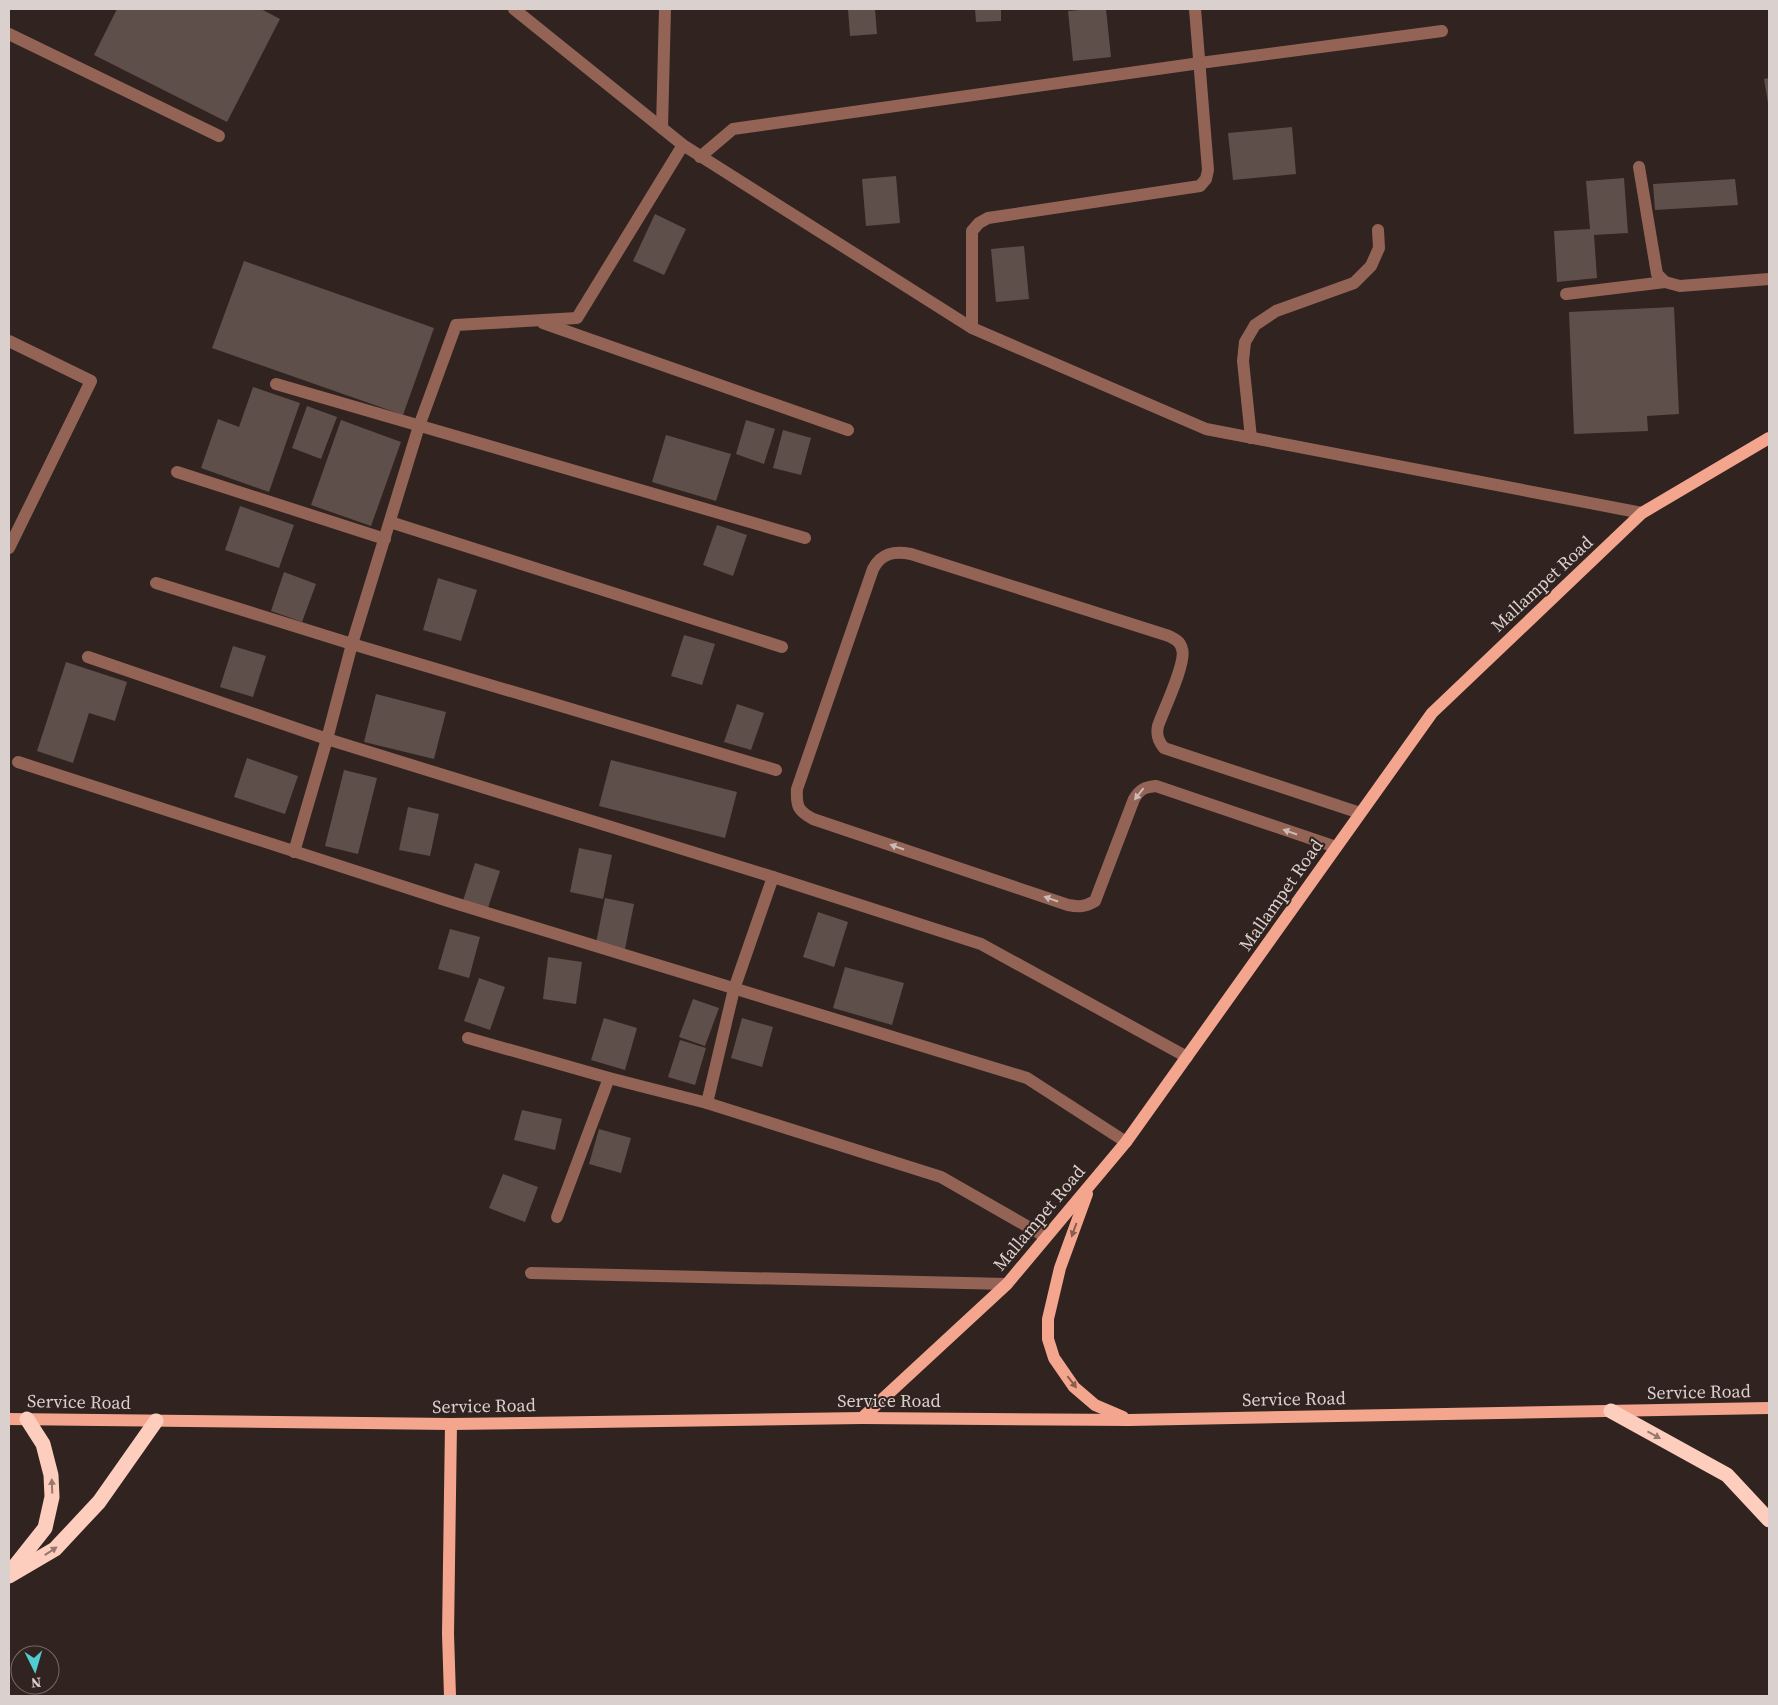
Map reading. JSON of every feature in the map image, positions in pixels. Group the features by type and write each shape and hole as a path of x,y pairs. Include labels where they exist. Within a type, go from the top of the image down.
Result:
{"highway":[{"path":"1611,1411 1727,1475 1769,1520"},
{"path":"9,1575 45,1528 52,1497 51,1475 43,1444 26,1419"},
{"path":"9,1575 55,1549 99,1502 156,1421"}],"main road":[{"name":"Mallampet Road","path":"862,1418 1007,1284 1126,1142 1432,713 1642,513 1769,438"},
{"path":"1091,1184 1060,1268 1048,1319 1048,1339 1054,1358 1074,1387 1095,1405 1129,1420"},
{"name":"Service Road","path":"9,1419 451,1424 862,1418 1129,1420 1769,1408"},
{"path":"450,1696 448,1634 451,1424"}],"street":[{"path":"514,9 700,157 972,328 1206,430 1642,513"},
{"path":"662,128 665,9"},
{"path":"972,328 972,231 979,223 988,218 1200,186 1206,179 1208,170 1195,9"},
{"path":"700,157 733,128 1442,31"},
{"path":"9,34 219,136"},
{"path":"294,852 352,644 419,426 456,325 577,318 683,145"},
{"path":"1639,167 1657,274 1666,282"},
{"path":"1251,438 1243,361 1246,342 1255,325 1276,311 1354,283 1371,266 1379,248 1378,230"},
{"path":"1566,294 1666,282 1680,286 1769,278"},
{"path":"536,320 848,430"},
{"path":"9,341 91,381 9,548"},
{"path":"276,384 805,538"},
{"path":"177,472 385,539"},
{"path":"390,522 782,647"},
{"path":"1336,847 1156,786 1145,787 1134,798 1095,901 1088,906 1080,907 1068,905 813,819 802,813 796,801 797,789 873,569 878,560 886,555 898,552 930,560 1160,633 1178,641 1183,650 1183,662 1156,734 1164,748 1360,813"},
{"path":"156,583 352,644 776,770"},
{"path":"88,656 327,739 773,877 981,944 1187,1057"},
{"path":"18,762 294,852 1027,1078 1126,1142"},
{"path":"707,1103 734,989 773,877"},
{"path":"468,1038 609,1078 707,1103 941,1177 1046,1237"},
{"path":"557,1217 609,1078"},
{"path":"532,1273 1007,1284"}],"building":[{"path":"117,9 261,9 280,19 227,122 94,55"},
{"path":"848,9 875,9 877,34 850,36"},
{"path":"975,9 1001,9 1001,21 976,22"},
{"path":"1106,9 1111,57 1073,61 1068,11"},
{"path":"1769,78 1769,103 1768,103 1764,79"},
{"path":"1292,127 1296,174 1233,180 1228,133"},
{"path":"896,176 900,223 866,226 862,179"},
{"path":"1624,178 1628,233 1594,235 1597,278 1557,282 1554,231 1590,229 1586,181"},
{"path":"1735,179 1738,205 1655,210 1653,184"},
{"path":"655,214 686,229 664,275 633,261"},
{"path":"1024,246 1029,299 996,302 991,249"},
{"path":"244,261 434,328 403,415 212,348"},
{"path":"1674,307 1679,414 1647,416 1648,431 1574,434 1569,312"},
{"path":"253,387 300,403 269,492 201,468 218,419 239,427"},
{"path":"307,406 337,417 321,459 292,448"},
{"path":"341,420 401,442 371,526 311,505"},
{"path":"746,420 775,429 764,464 736,454"},
{"path":"783,430 811,438 801,475 773,468"},
{"path":"666,435 731,454 716,501 652,482"},
{"path":"240,506 294,525 279,568 225,550"},
{"path":"717,525 747,535 733,576 703,565"},
{"path":"284,572 316,584 302,622 271,611"},
{"path":"438,578 477,590 461,641 423,630"},
{"path":"684,635 715,644 702,685 671,676"},
{"path":"233,646 266,656 253,697 220,687"},
{"path":"66,662 127,682 115,721 89,713 73,763 37,751"},
{"path":"376,694 446,712 434,759 364,742"},
{"path":"737,704 764,713 751,750 724,742"},
{"path":"247,758 298,776 285,814 234,797"},
{"path":"611,760 737,792 725,838 599,806"},
{"path":"344,770 377,778 358,854 325,846"},
{"path":"408,807 439,814 430,856 399,850"},
{"path":"579,848 612,855 603,899 570,892"},
{"path":"475,863 500,871 487,911 462,904"},
{"path":"605,898 634,904 625,949 596,943"},
{"path":"818,912 848,922 834,967 803,957"},
{"path":"450,929 480,937 469,978 438,969"},
{"path":"548,957 582,962 576,1004 543,999"},
{"path":"845,967 904,983 892,1025 833,1008"},
{"path":"479,978 505,987 490,1030 464,1021"},
{"path":"693,999 719,1008 705,1046 679,1037"},
{"path":"604,1018 637,1028 625,1070 591,1060"},
{"path":"742,1018 773,1027 762,1067 731,1058"},
{"path":"680,1040 706,1048 695,1085 668,1077"},
{"path":"522,1110 562,1119 555,1150 514,1140"},
{"path":"599,1129 631,1138 621,1173 589,1164"},
{"path":"503,1174 538,1187 525,1222 489,1208"}]}
